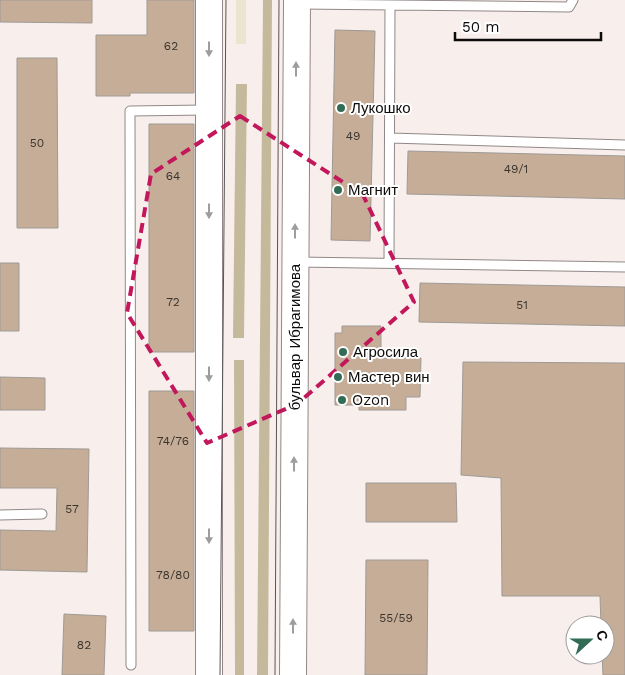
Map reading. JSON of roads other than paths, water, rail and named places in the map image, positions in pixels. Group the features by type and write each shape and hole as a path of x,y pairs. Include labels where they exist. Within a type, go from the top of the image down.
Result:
{"main road":[{"path":"209,0 209,675"},
{"name":"бульвар Ибрагимова","path":"293,675 297,2"}],"lane":[{"path":"297,2 569,7 573,0"},
{"path":"389,263 390,5"},
{"path":"131,665 130,111 208,110"},
{"path":"390,138 625,145"},
{"path":"295,262 625,267"},
{"path":"0,515 42,514"}],"tram line":[{"path":"220,675 226,0"},
{"path":"275,675 279,0"}],"place":[{"name":"Лукошко","path":"341,108"},
{"name":"Магнит","path":"338,190"},
{"name":"Агросила","path":"343,352"},
{"name":"Мастер вин","path":"338,377"},
{"name":"Ozon","path":"342,400"}]}
